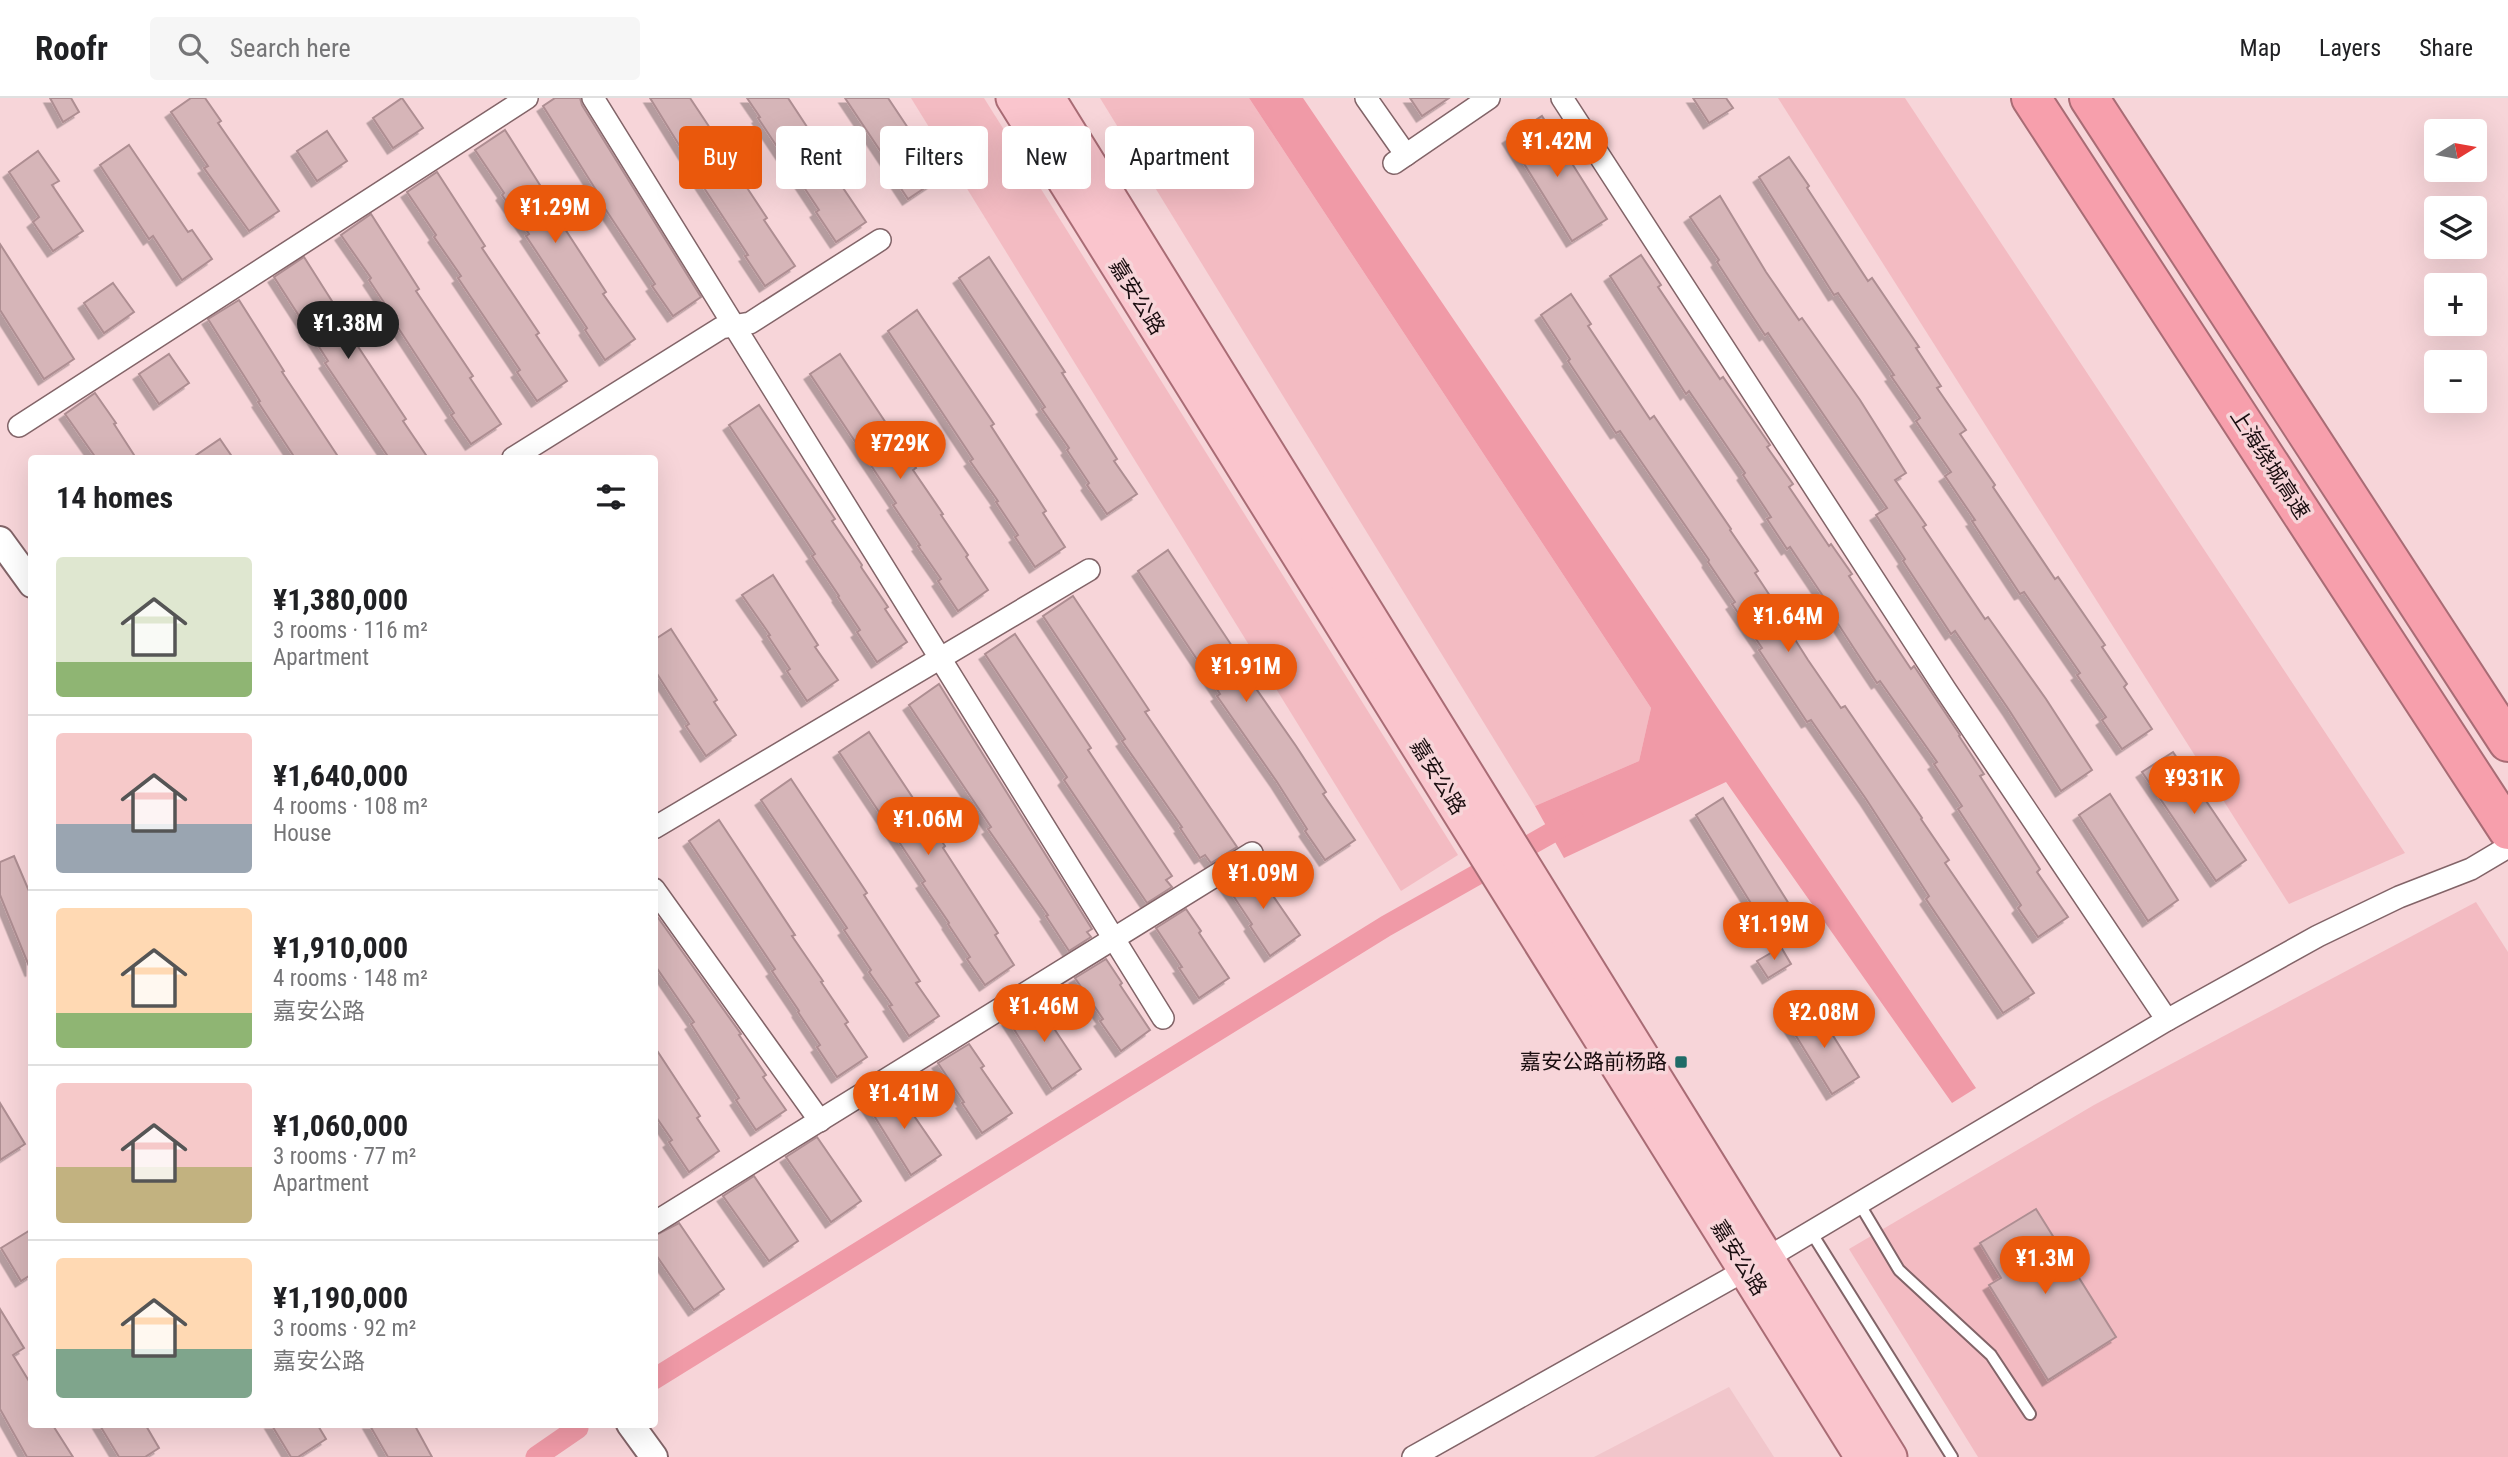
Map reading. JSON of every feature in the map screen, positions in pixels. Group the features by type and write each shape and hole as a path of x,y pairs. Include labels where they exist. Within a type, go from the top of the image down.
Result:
{"highway":[{"name":"上海绕城高速","path":"2031,98 2507,834"},
{"path":"2089,98 2508,741"}],"main road":[{"name":"嘉安公路","path":"1013,98 1484,826 1757,1263 1890,1457"},
{"name":"嘉安公路","path":"1048,98 1484,826"},
{"name":"嘉安公路","path":"1757,1263 1863,1457"}],"street":[{"path":"19,426 527,98"},
{"path":"593,98 1163,1018"},
{"path":"1366,98 1400,159 1489,98"},
{"path":"1562,98 1945,688 2167,1020"},
{"path":"518,455 721,328 750,323 880,240"},
{"path":"0,540 28,578"},
{"path":"658,826 1089,570"},
{"path":"1413,1457 1811,1232 2167,1020 2318,936 2399,897 2471,869 2507,834"},
{"path":"658,1221 1252,853"},
{"path":"658,895 820,1121"},
{"path":"633,1428 654,1457"}],"lane":[{"path":"1859,1203 1899,1270 1991,1355 2030,1414"},
{"path":"1811,1232 1952,1457"}],"shaded area":[{"path":"911,98 984,98 1002,127 1002,189 1041,189 1458,855 1401,891 967,189 988,189 988,126 928,126"},
{"path":"1100,98 1249,98 1651,708 1639,761 1535,806 1156,189 1254,189 1254,126 1117,126"},
{"path":"1249,98 1303,98 1976,1088 1952,1103 1726,782 1564,858 1535,806 1639,761 1651,708"},
{"path":"1778,98 1905,98 2405,853 2289,904"},
{"path":"2476,902 2508,952 2508,1457 1978,1457 1849,1249 2094,1105"},
{"path":"1729,1387 1774,1457 1594,1457"}],"building":[{"path":"50,98 71,98 79,112 63,122"},
{"path":"191,98 205,98 221,121 218,123 279,211 249,231 204,168 208,166 171,112"},
{"path":"402,98 423,128 393,148 373,118"},
{"path":"555,98 580,98 701,297 673,316 543,106"},
{"path":"650,98 690,98 709,126 679,126 679,145"},
{"path":"747,98 788,98 806,126 776,126 776,145 758,118 760,117"},
{"path":"845,98 888,98 907,126 880,126 880,150"},
{"path":"1410,98 1449,98 1422,116"},
{"path":"1693,98 1726,98 1733,108 1709,123"},
{"path":"1542,116 1607,219 1572,241 1508,138"},
{"path":"505,130 606,292 603,294 635,339 605,360 475,150"},
{"path":"327,131 347,161 317,181 297,151"},
{"path":"129,145 188,232 192,230 212,259 182,280 153,236 149,239 100,165"},
{"path":"38,151 59,181 52,185 83,231 53,251 33,222 39,217 9,172"},
{"path":"1789,157 1868,281 1872,278 1919,347 1916,348 1941,386 1937,388 1966,430 1960,434 2055,579 2058,577 2105,645 2102,647 2127,684 2124,687 2152,729 2122,749 2102,720 2106,717 2077,675 2080,673 2024,592 2020,594 1972,521 1975,520 1945,476 1951,472 1916,421 1920,418 1891,376 1894,375 1838,293 1834,295 1759,177"},
{"path":"437,172 567,381 537,401 517,372 520,370 458,278 461,276 407,192"},
{"path":"705,189 748,189 767,218 764,220 795,266 765,286 745,256 748,255"},
{"path":"805,189 844,189 866,222 836,242 816,212 819,210"},
{"path":"901,189 923,189 908,199"},
{"path":"1720,196 1766,272 1860,400 1906,473 1895,480 1926,525 1923,527 1985,619 1988,617 2046,699 2092,770 2061,791 1955,631 1951,634 1903,561 1905,559 1876,515 1887,508 1768,333 1765,335 1690,217"},
{"path":"371,214 419,289 416,291 473,376 470,378 501,424 471,444 451,415 454,413 393,320 395,319 369,280 371,278 341,235"},
{"path":"0,244 74,359 44,379 0,310"},
{"path":"1641,255 1661,285 1658,287 1720,379 1723,377 1770,445 1767,447 1793,484 1789,487 1829,546 1831,544 1852,574 1849,576 1911,669 1914,666 1960,735 1984,774 1980,776 2040,869 2037,872 2068,917 2038,937 2018,908 2021,905 1958,809 1962,806 1934,764 1937,762 1880,681 1877,683 1829,610 1831,608 1790,547 1787,549 1767,519 1771,517 1743,475 1745,473 1689,391 1686,394 1610,276"},
{"path":"304,257 426,455 387,455 325,363 328,361 274,277"},
{"path":"989,257 1065,372 1062,373 1117,459 1114,461 1137,494 1107,514 1087,485 1089,483 1067,450 1069,448 1042,409 1045,407 959,278"},
{"path":"113,283 134,312 104,333 84,303"},
{"path":"1571,294 1591,324 1588,326 1650,419 1654,416 1731,529 1808,660 1841,708 1845,706 1922,818 1949,860 1945,863 2034,993 2003,1013 1926,899 1929,896 1866,799 1811,720 1807,722 1759,650 1762,648 1732,604 1735,602 1709,560 1620,431 1616,433 1568,361 1570,359 1541,315"},
{"path":"239,300 284,371 282,372 337,455 293,455 208,319"},
{"path":"917,310 994,424 991,426 1046,511 1043,513 1065,547 1035,567 1015,537 1018,535 996,502 998,501 970,461 973,459 888,331"},
{"path":"169,354 189,383 159,404 139,374"},
{"path":"840,354 916,468 913,470 943,514 941,515 988,590 958,611 938,581 941,579 893,505 896,503 810,374"},
{"path":"95,393 134,455 94,455 65,414"},
{"path":"759,405 835,519 832,521 862,565 888,607 885,609 907,642 877,662 857,632 860,630 812,556 815,554 729,425"},
{"path":"220,439 231,455 196,455"},
{"path":"1168,550 1355,840 1325,860 1138,571"},
{"path":"773,575 818,645 815,647 838,680 807,701 787,671 790,669 768,636 770,635 742,595"},
{"path":"1073,596 1149,710 1145,712 1237,847 1211,863 1205,855 1200,858 1043,616"},
{"path":"671,629 736,735 706,756 658,675 658,637"},
{"path":"1015,634 1172,876 1166,880 1172,887 1147,903 1064,780 1067,777 985,654"},
{"path":"939,684 1092,929 1087,932 1091,937 1069,951 1046,916 1048,915 988,829 991,827 909,705"},
{"path":"869,732 945,846 943,848 998,933 995,935 1014,965 985,985 922,883 925,881 839,752"},
{"path":"2173,752 2246,860 2216,881 2142,772"},
{"path":"791,779 867,893 864,895 920,981 916,983 939,1016 909,1036 869,972 871,970 844,930 847,928 761,800"},
{"path":"2110,794 2178,900 2148,921 2079,815"},
{"path":"1723,798 1789,904 1762,921 1696,815"},
{"path":"719,820 795,935 792,936 823,981 821,982 848,1022 845,1024 867,1057 837,1077 817,1047 820,1045 772,971 775,969 689,841"},
{"path":"14,856 28,889 28,964 0,895 0,862"},
{"path":"1256,866 1300,935 1270,956 1226,885"},
{"path":"1186,909 1229,978 1199,998 1156,928"},
{"path":"658,918 741,1034 739,1035 766,1075 763,1077 786,1110 756,1130 736,1100 739,1098 691,1024 694,1022 658,970"},
{"path":"1781,947 1791,964 1768,978 1757,961"},
{"path":"1106,959 1150,1030 1121,1051 1075,978"},
{"path":"1039,1000 1053,1022 1051,1024 1081,1069 1052,1089 1008,1020"},
{"path":"1815,1007 1859,1077 1832,1094 1788,1023"},
{"path":"969,1044 984,1066 981,1068 1012,1113 982,1133 938,1063"},
{"path":"658,1052 700,1116 697,1118 719,1151 689,1172 669,1142 672,1140 658,1120"},
{"path":"899,1087 913,1108 910,1110 941,1155 911,1175 868,1106"},
{"path":"0,1103 25,1144 0,1160"},
{"path":"817,1137 861,1201 831,1222 786,1157"},
{"path":"754,1176 798,1241 769,1261 723,1196"},
{"path":"2036,1209 2116,1337 2048,1380 1989,1285 2001,1278 1980,1243"},
{"path":"679,1223 724,1289 694,1310 658,1258 658,1234"},
{"path":"28,1231 28,1277 21,1281 1,1248"},
{"path":"0,1309 24,1348 13,1355 28,1379 28,1428 55,1428 73,1457 27,1457 0,1409"},
{"path":"101,1428 147,1428 159,1448 145,1457 119,1457"},
{"path":"273,1428 319,1428 326,1439 298,1457 291,1457"},
{"path":"371,1428 416,1428 432,1457 388,1457"}],"waterway":[{"path":"658,1377 1386,926 1574,820"},
{"path":"536,1457 578,1428"}],"place":[{"name":"嘉安公路前杨路","path":"1681,1062"}]}
